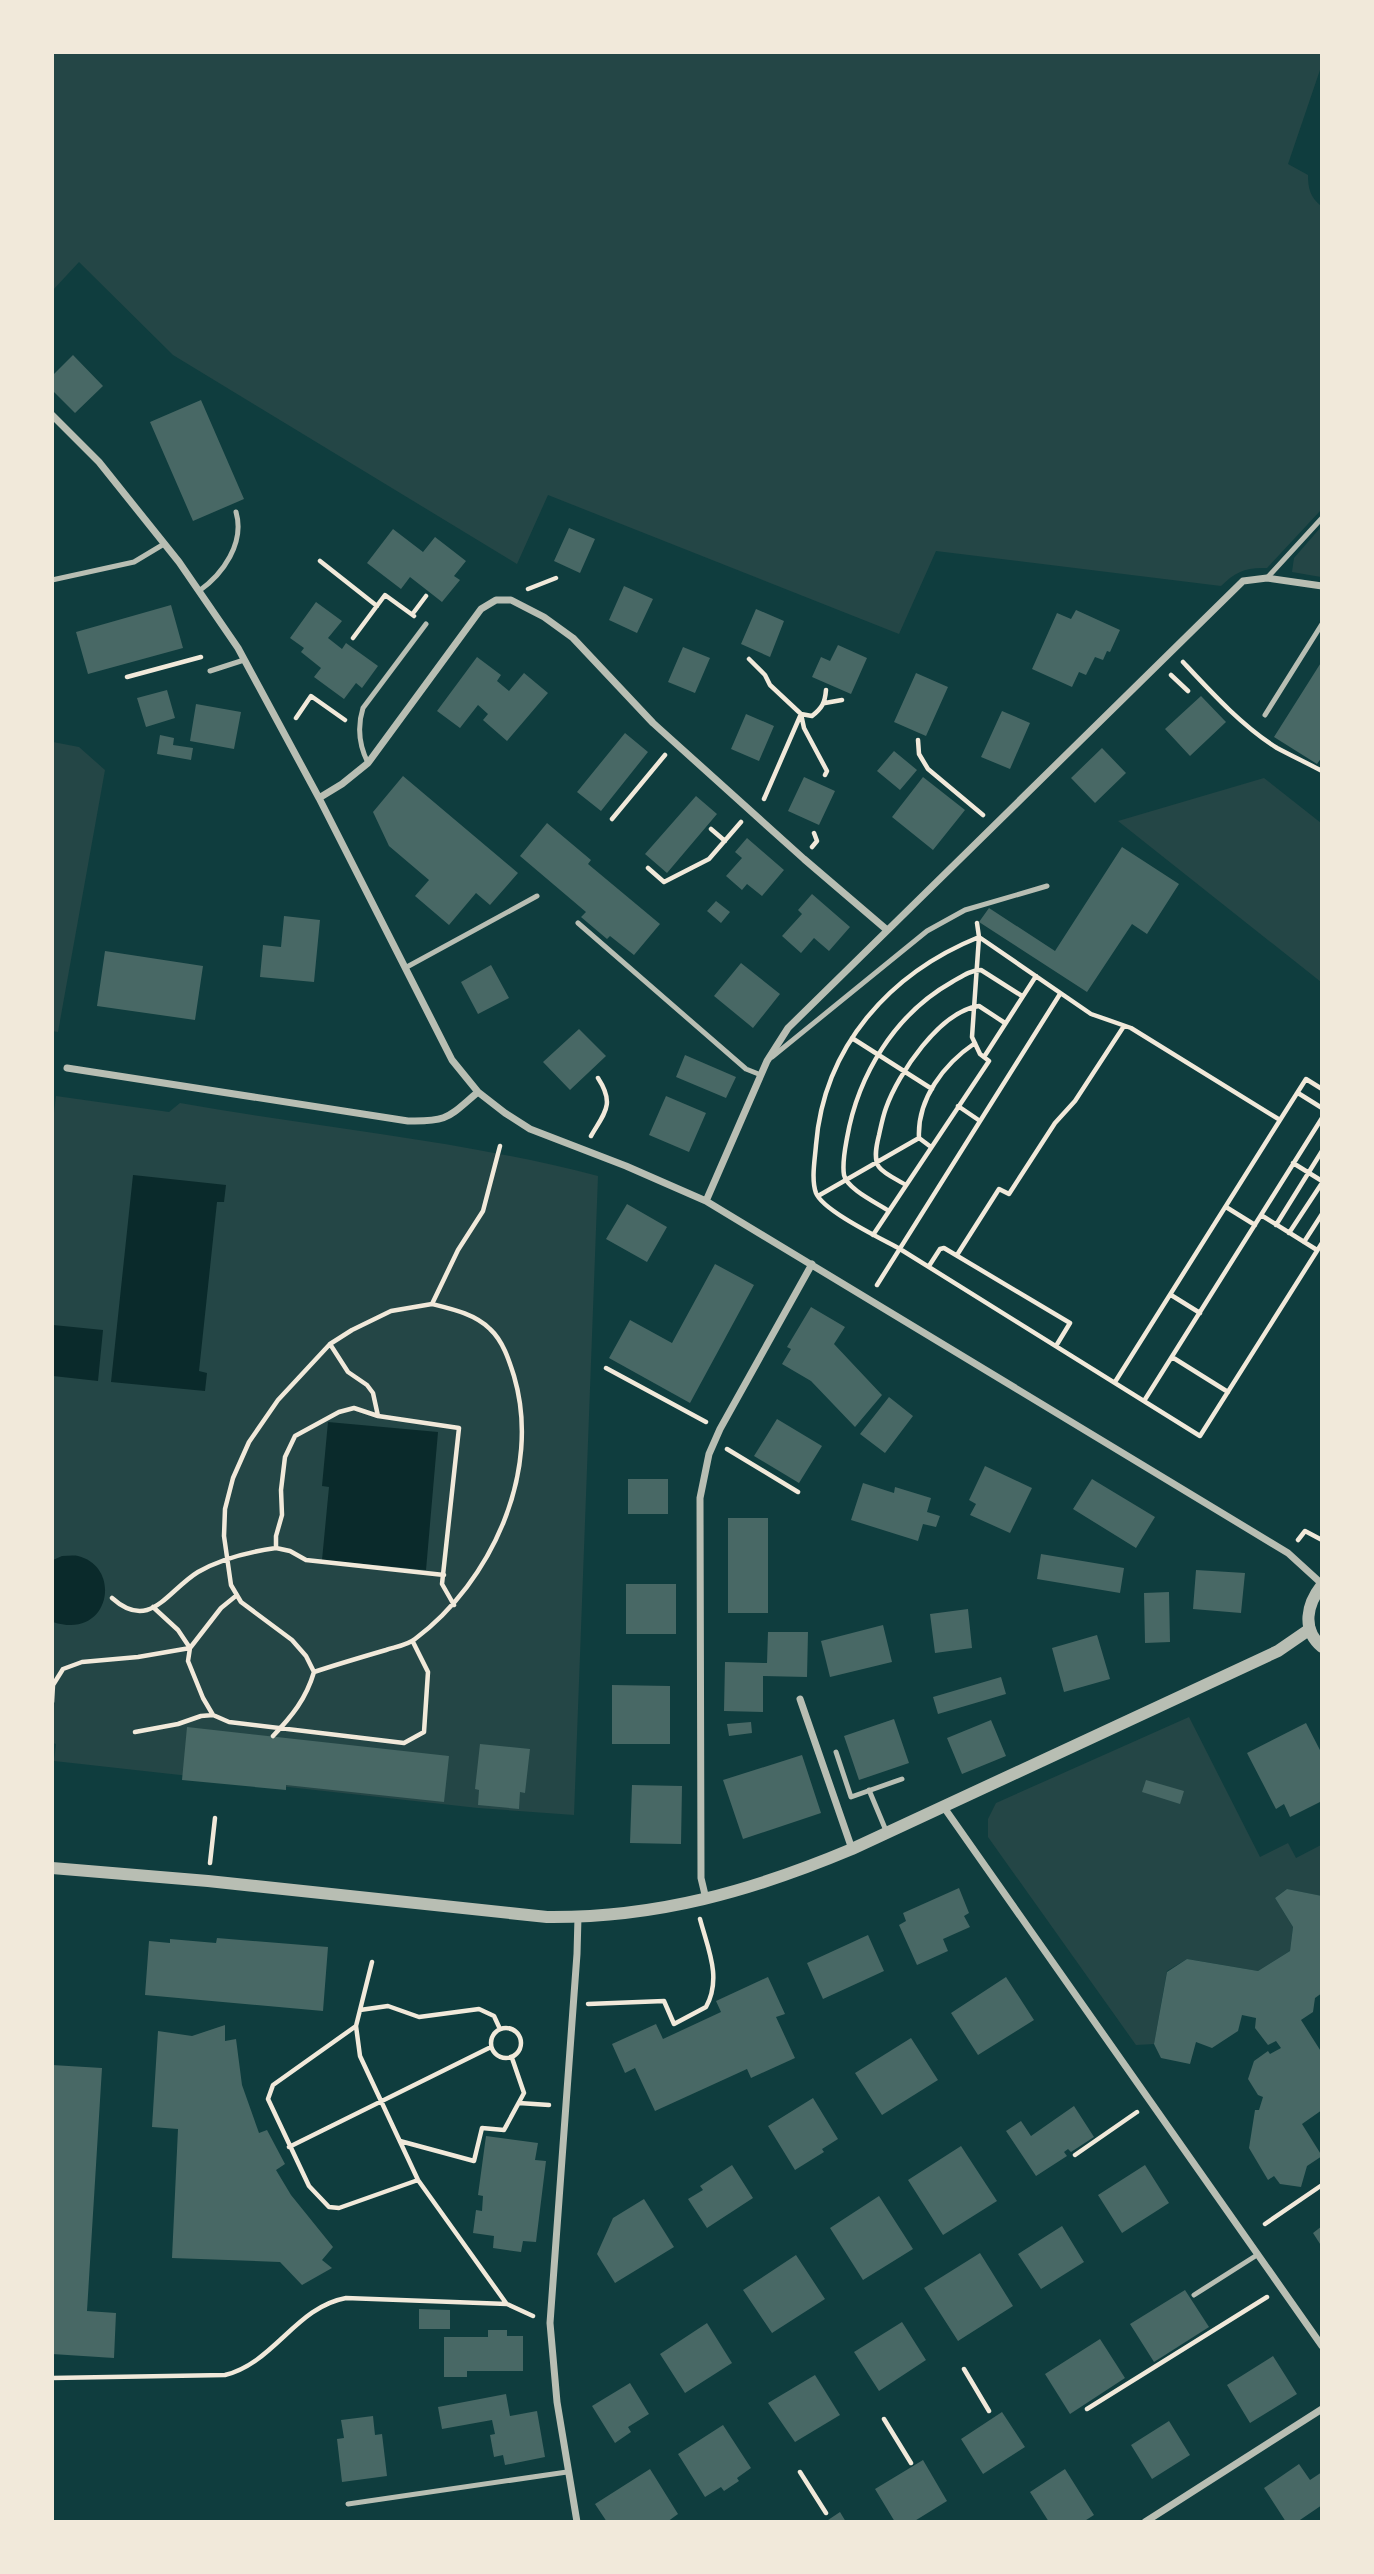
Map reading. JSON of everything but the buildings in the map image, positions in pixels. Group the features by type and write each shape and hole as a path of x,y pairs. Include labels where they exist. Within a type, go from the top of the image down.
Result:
{"street":[{"path":"52,415 99,462 164,544 199,591 244,660 319,798 452,1060 478,1092 530,1129 626,1166 706,1201 1288,1553 1321,1584 1312,1597 1308,1613 1310,1629 1321,1647"},
{"path":"706,1201 767,1061 788,1028 1243,581 1268,578 1321,586"},
{"path":"319,798 368,763 481,609 496,600 513,601 544,617 573,638 653,723 887,930"},
{"path":"67,1068 408,1121 436,1122 450,1116 478,1092"},
{"path":"706,1899 701,1878 700,1498 709,1454 720,1429 812,1264"},
{"path":"52,1868 208,1881 503,1913 578,1917 637,1911 706,1899 772,1881 852,1849 1278,1651 1310,1629"},
{"path":"800,1699 852,1849"},
{"path":"943,1806 1321,2346"},
{"path":"577,2522 552,2366 550,2323 578,1917"},
{"path":"1145,2522 1321,2409"}],"lane":[{"path":"199,591 215,580 232,553 239,533 236,512"},
{"path":"1268,578 1321,518"},
{"path":"52,580 134,562 164,544"},
{"path":"368,763 361,748 359,721 363,708 426,624"},
{"path":"1265,715 1321,624"},
{"path":"210,671 244,660"},
{"path":"767,1061 927,931 965,910 1047,886"},
{"path":"405,968 537,896"},
{"path":"578,923 746,1069 761,1075"},
{"path":"836,1752 851,1797 902,1779"},
{"path":"869,1790 887,1833"},
{"path":"1194,2295 1257,2255"},
{"path":"348,2504 567,2472"}],"path":[{"path":"320,561 377,606"},
{"path":"513,601 526,590 556,578"},
{"path":"353,639 385,595 410,613 426,596"},
{"path":"1172,650 1194,676 1259,735 1321,771"},
{"path":"127,677 213,654"},
{"path":"749,659 765,675 770,685 806,717 812,716 825,703 842,700"},
{"path":"1160,663 1188,691"},
{"path":"825,703 826,690"},
{"path":"295,720 311,696 360,730"},
{"path":"801,714 804,728 827,771 825,775"},
{"path":"648,868 664,882 709,859 724,841 754,814 801,714"},
{"path":"918,740 919,754 928,769 994,825"},
{"path":"612,819 675,743"},
{"path":"711,829 724,841"},
{"path":"873,1234 989,1061 972,1037 979,937 974,907"},
{"path":"979,937 1091,1014 1124,1026 1280,1120"},
{"path":"979,937 937,956 908,976 860,1024 825,1096 817,1131 815,1191 822,1202 1200,1436 1321,1243"},
{"path":"977,970 1023,996"},
{"path":"889,1211 848,1184 844,1175 850,1120 858,1094 878,1055 905,1019 927,998 977,970"},
{"path":"984,1057 1035,976"},
{"path":"869,1298 1060,994"},
{"path":"906,1185 879,1167 877,1162 878,1140 885,1109 904,1072 938,1030 974,1007 979,1006 1005,1023"},
{"path":"957,1255 999,1189 1009,1194 1055,1123 1075,1101 1124,1026"},
{"path":"852,1038 932,1089"},
{"path":"931,1147 919,1138 918,1121 943,1072 961,1052 975,1043"},
{"path":"591,1136 607,1110 607,1092 598,1078"},
{"path":"1115,1382 1306,1079 1321,1089"},
{"path":"1298,1093 1321,1108"},
{"path":"958,1106 980,1121"},
{"path":"1144,1401 1321,1118"},
{"path":"818,1196 919,1138"},
{"path":"432,1304 458,1250 483,1211 500,1146"},
{"path":"1276,1225 1321,1151"},
{"path":"1289,1233 1321,1182 1293,1163"},
{"path":"1226,1207 1255,1225"},
{"path":"1304,1242 1321,1214"},
{"path":"1261,1215 1317,1250"},
{"path":"929,1266 940,1249 944,1248 1070,1323 1056,1346"},
{"path":"1171,1295 1200,1313"},
{"path":"273,1736 303,1700 314,1672 306,1656 292,1640 242,1602 231,1585 224,1536 225,1509 233,1478 249,1442 278,1400 330,1344 352,1330 391,1311 432,1304 465,1313 490,1329 507,1355 521,1400 518,1474 505,1516 482,1567 454,1605 413,1642 314,1672"},
{"path":"330,1344 348,1372 367,1385 373,1393 378,1416"},
{"path":"1172,1357 1228,1392"},
{"path":"606,1367 720,1429"},
{"path":"276,1548 276,1536 282,1515 281,1490 285,1457 295,1436 339,1412 354,1408 378,1416 459,1428 442,1584 454,1605"},
{"path":"748,1462 798,1492"},
{"path":"1288,1553 1305,1531 1321,1540"},
{"path":"111,1598 124,1609 144,1611 196,1573 226,1559 276,1548 290,1551 306,1560 444,1575"},
{"path":"213,1715 188,1661 190,1648 221,1608 237,1595"},
{"path":"153,1607 178,1630 190,1648"},
{"path":"135,1732 213,1715 229,1722 404,1743 424,1732 428,1672 413,1642"},
{"path":"52,1702 53,1685 63,1669 82,1662 138,1657 190,1648"},
{"path":"210,1863 215,1818"},
{"path":"587,2004 664,2001 674,2024 706,2007 715,1983 700,1919"},
{"path":"372,1962 356,2026 360,2056 418,2180 506,2304"},
{"path":"360,2010 388,2006 419,2017 479,2009 494,2016 500,2029"},
{"path":"356,2026 273,2085 268,2099 309,2186 329,2207 340,2208 418,2180"},
{"path":"500,2029 513,2029 520,2035 520,2051 512,2057 502,2058 494,2053 491,2047 492,2037 500,2029"},
{"path":"289,2147 491,2047"},
{"path":"400,2141 474,2161 482,2128 504,2130 524,2093 512,2057"},
{"path":"519,2103 552,2105"},
{"path":"1075,2154 1137,2112"},
{"path":"1265,2224 1321,2185"},
{"path":"1087,2409 1267,2297"},
{"path":"52,2378 225,2375 241,2371 315,2309 330,2300 346,2298 506,2304 550,2323"},
{"path":"964,2369 989,2411"},
{"path":"884,2419 911,2463"},
{"path":"800,2472 826,2513"}],"shaded area":[{"path":"53,52 1321,53 1321,67 1288,164 1308,175 1310,192 1321,206 1321,510 1267,568 1241,571 1221,586 936,551 899,634 548,495 517,564 173,355 79,262 53,290"},
{"path":"1321,527 1321,577 1292,572 1294,558"},
{"path":"53,742 79,747 105,770 58,1032 52,1031"},
{"path":"1264,778 1321,823 1321,982 1118,821"},
{"path":"56,1096 169,1112 180,1103 494,1153 598,1176 574,1815 478,1808 54,1761 52,1129"},
{"path":"133,1175 226,1185 224,1202 217,1202 199,1371 207,1373 205,1391 111,1382"},
{"path":"53,1325 103,1330 98,1381 53,1376"},
{"path":"328,1422 438,1432 426,1570 322,1560 329,1487 322,1486"},
{"path":"62,1556 78,1556 92,1563 101,1574 105,1587 104,1600 98,1612 87,1621 72,1625 53,1622 53,1560"},
{"path":"1189,1717 1260,1857 1288,1843 1296,1858 1321,1845 1321,1896 1287,1889 1275,1898 1293,1927 1290,1951 1258,1971 1187,1959 1167,1971 1154,2044 1136,2045 988,1837 988,1819 996,1803"}]}
